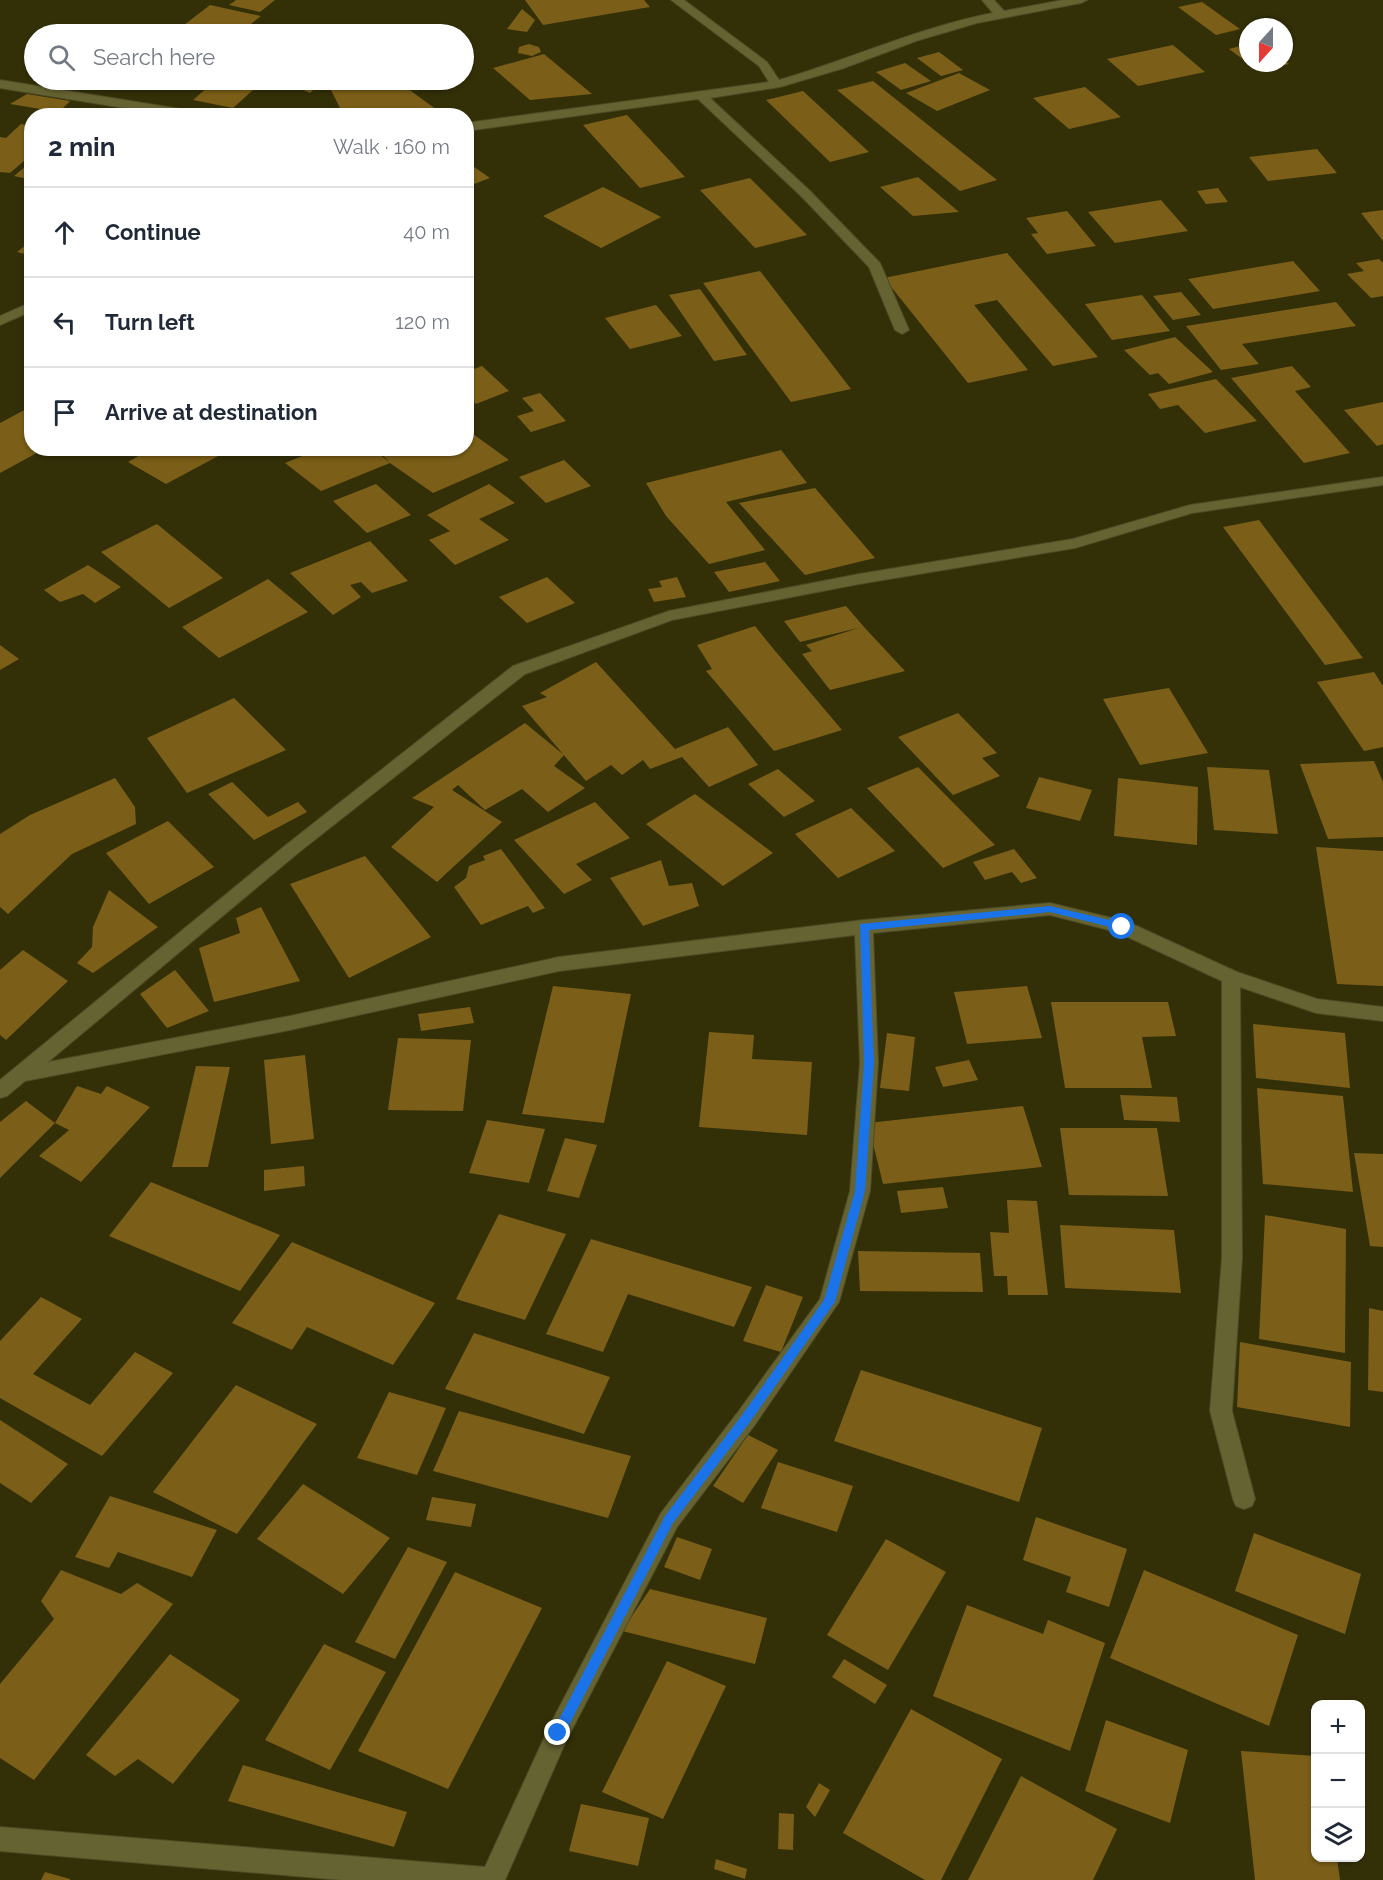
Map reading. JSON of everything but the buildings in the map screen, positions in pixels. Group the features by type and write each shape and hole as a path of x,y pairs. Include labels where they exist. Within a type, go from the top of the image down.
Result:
{"street":[{"path":"677,0 763,64 776,85"},
{"path":"988,0 1001,15"},
{"path":"474,126 776,85 840,66 975,20 1080,0"},
{"path":"0,84 24,88"},
{"path":"37,90 149,108"},
{"path":"701,96 806,193 874,266 902,330"},
{"path":"0,321 24,310"},
{"path":"0,1091 292,849 519,670 669,616 859,579 1075,543 1190,509 1383,481"},
{"path":"23,1074 290,1023 559,964 864,927 1050,909 1122,927 1231,977 1316,1006 1383,1014"},
{"path":"0,1839 491,1880 558,1733 669,1520 746,1419 830,1302 860,1191 869,1063 864,927"},
{"path":"1231,977 1232,1257 1221,1411 1244,1499"}],"route":[{"path":"558,1733 669,1520 746,1419 830,1302 860,1191 869,1063 864,927 1050,909 1122,927"}]}
